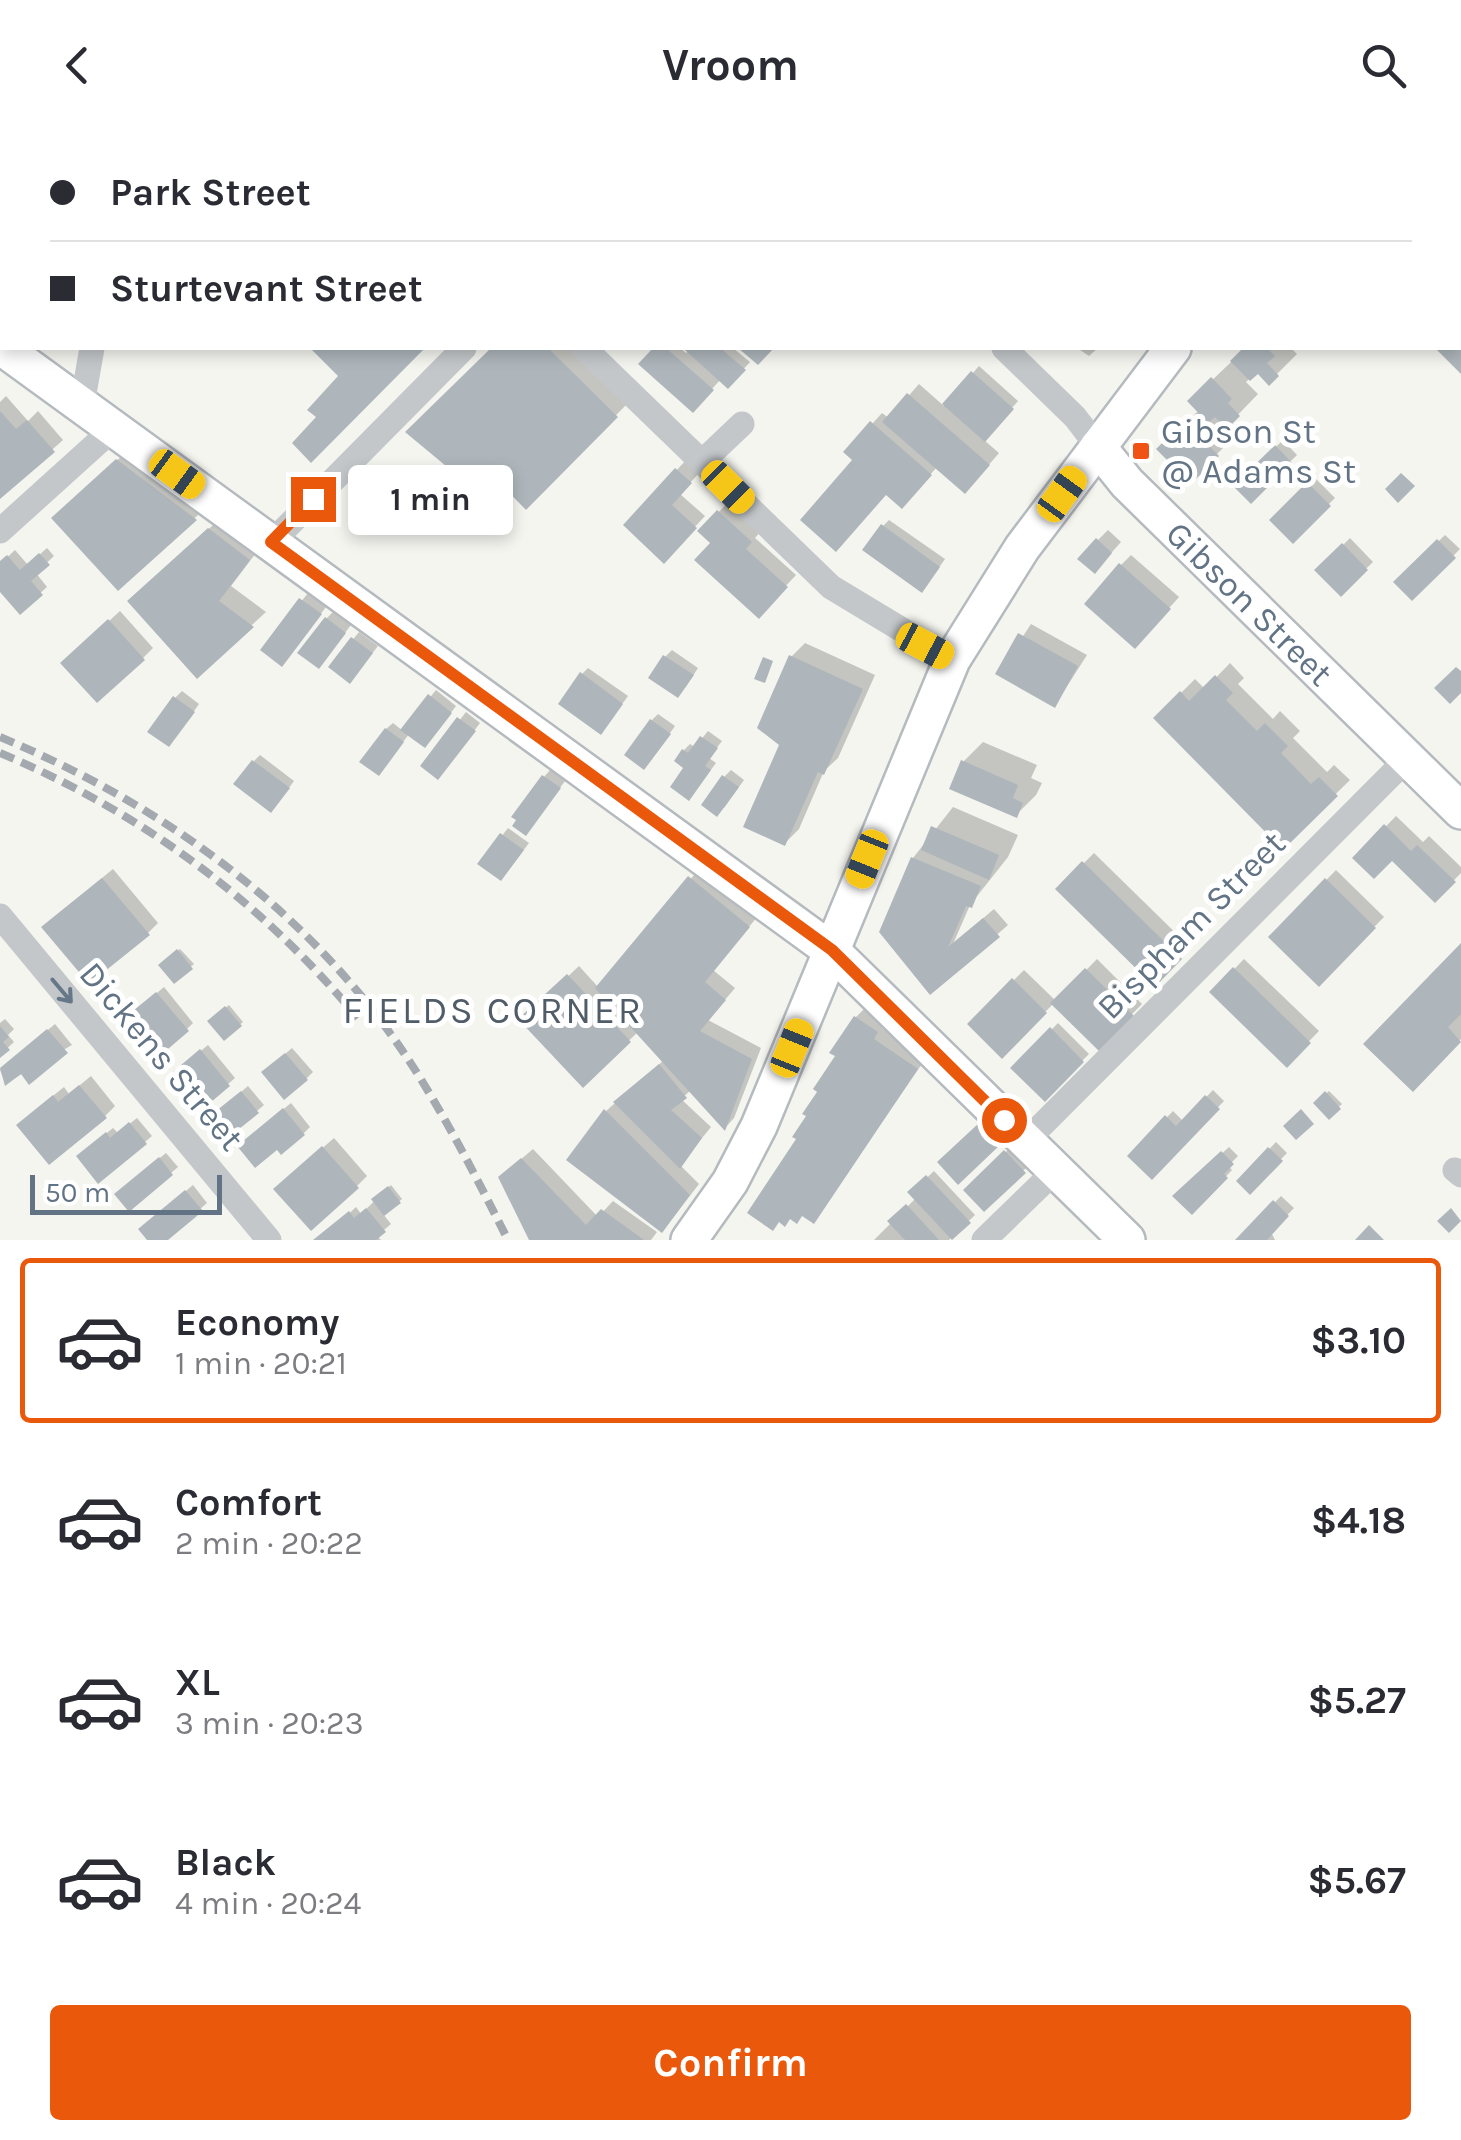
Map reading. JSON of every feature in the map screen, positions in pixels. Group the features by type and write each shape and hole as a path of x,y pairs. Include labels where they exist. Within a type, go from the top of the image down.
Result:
{"street":[{"path":"6,350 832,950 1127,1240"},
{"path":"82,405 92,350"},
{"path":"271,542 462,350"},
{"path":"586,350 830,587 952,660"},
{"name":"Gibson Street","path":"1006,350 1075,417 1127,483 1461,811"},
{"path":"689,1240 750,1146 918,733 952,660 1004,574 1171,350"},
{"path":"702,462 742,424"},
{"path":"0,531 114,428"},
{"name":"Bispham Street","path":"1026,1141 1406,759"},
{"name":"Dickens Street","path":"0,916 269,1240"},
{"path":"984,1240 1056,1170"}],"building":[{"path":"312,350 423,350 311,463 292,443 316,417 307,410 338,376"},
{"path":"489,350 550,350 618,417 526,510 492,475 476,491 405,432"},
{"path":"651,350 668,350 714,390 693,413 638,364"},
{"path":"685,350 722,350 746,370 728,389"},
{"path":"740,350 772,350 758,365"},
{"path":"1241,350 1269,350 1275,356 1267,363 1279,376 1269,386 1258,374 1250,381 1230,361"},
{"path":"1437,350 1461,350 1461,374"},
{"path":"971,371 1014,409 985,442 942,404"},
{"path":"1211,377 1232,399 1228,403 1240,416 1227,429 1215,417 1208,423 1187,401"},
{"path":"907,393 990,465 965,494 882,422"},
{"path":"0,411 16,429 27,420 55,452 0,499"},
{"path":"870,421 932,475 902,509 886,495 836,552 800,520 852,460 843,452"},
{"path":"1185,421 1219,456 1191,484 1156,449"},
{"path":"1275,445 1292,463 1251,504 1233,486"},
{"path":"116,459 197,520 118,591 51,518"},
{"path":"675,468 692,483 672,505 697,528 664,564 623,525"},
{"path":"1401,473 1415,486 1398,503 1385,489"},
{"path":"1307,482 1331,506 1293,544 1269,520"},
{"path":"717,510 752,542 746,549 788,587 759,619 694,560 710,543 697,531"},
{"path":"881,524 940,567 922,593 862,550"},
{"path":"208,528 250,560 219,601 254,627 197,679 127,601"},
{"path":"1096,538 1112,553 1095,574 1077,559"},
{"path":"1437,539 1456,558 1412,601 1393,582"},
{"path":"1342,543 1368,570 1341,597 1314,570"},
{"path":"39,553 50,565 31,581 43,595 20,615 0,592 0,561 7,555 20,570"},
{"path":"1119,563 1171,609 1135,649 1084,604"},
{"path":"299,598 322,614 282,667 260,650"},
{"path":"325,617 346,633 319,669 297,653"},
{"path":"108,619 145,660 97,703 60,663"},
{"path":"1018,633 1078,666 1055,708 995,674"},
{"path":"351,637 373,653 350,684 328,667"},
{"path":"663,655 694,675 678,698 648,678"},
{"path":"789,655 863,689 824,775 818,772 785,846 743,827 779,745 757,728"},
{"path":"763,657 773,661 765,683 754,679"},
{"path":"1456,667 1461,671 1461,693 1450,704 1434,688"},
{"path":"580,672 623,704 601,735 558,704"},
{"path":"1215,675 1233,693 1226,700 1257,731 1265,723 1288,746 1281,753 1311,784 1319,777 1338,796 1283,850 1153,718 1180,691 1189,701"},
{"path":"428,694 452,713 425,748 400,730"},
{"path":"173,696 195,712 169,747 147,732"},
{"path":"457,717 476,731 438,780 420,766"},
{"path":"650,719 671,734 644,770 624,755"},
{"path":"385,728 404,742 379,776 359,762"},
{"path":"700,736 718,748 705,766 711,770 689,801 670,787 683,768 674,761 682,749 688,753"},
{"path":"252,760 290,788 271,813 233,784"},
{"path":"961,760 1018,785 1013,798 1023,803 1017,818 949,789"},
{"path":"542,775 561,788 526,836 512,826 516,820 511,817"},
{"path":"722,775 739,787 717,817 701,805"},
{"path":"1384,824 1411,851 1417,845 1456,882 1435,903 1392,861 1374,879 1352,858"},
{"path":"931,826 999,855 989,880 921,850"},
{"path":"500,833 524,850 501,881 477,864"},
{"path":"911,857 981,886 972,908 966,906 948,947 983,918 1000,937 930,995 879,932"},
{"path":"1082,861 1182,959 1155,987 1055,889"},
{"path":"688,876 750,927 705,982 726,1000 700,1031 752,1059 725,1131 595,988"},
{"path":"102,878 150,935 89,984 41,927"},
{"path":"1325,878 1376,928 1319,987 1268,937"},
{"path":"1461,943 1461,1014 1448,1027 1461,1042 1413,1092 1363,1044"},
{"path":"177,949 193,969 174,984 158,965"},
{"path":"1233,967 1311,1043 1287,1068 1209,992"},
{"path":"1085,968 1134,1016 1099,1051 1050,1003"},
{"path":"567,974 631,1042 583,1088 518,1019"},
{"path":"1012,978 1047,1013 1002,1059 967,1024"},
{"path":"156,992 189,1031 161,1055 128,1015"},
{"path":"225,1006 242,1026 224,1041 207,1021"},
{"path":"854,1016 878,1032 874,1039 918,1069 814,1224 802,1216 797,1224 790,1219 785,1227 779,1222 773,1231 747,1213 796,1139 792,1137 806,1116 802,1114 817,1092 813,1089 835,1056 829,1053"},
{"path":"0,1026 9,1037 3,1042 10,1050 0,1058"},
{"path":"1050,1027 1084,1062 1045,1102 1010,1068"},
{"path":"47,1029 68,1053 29,1085 21,1074 5,1086 0,1068"},
{"path":"200,1049 230,1086 204,1108 174,1071"},
{"path":"285,1053 308,1080 284,1100 261,1072"},
{"path":"659,1064 687,1098 671,1110 702,1138 680,1169 613,1102"},
{"path":"79,1085 107,1118 49,1165 16,1125 53,1095 58,1102"},
{"path":"241,1091 259,1113 229,1137 211,1115"},
{"path":"1325,1091 1341,1109 1329,1120 1313,1103"},
{"path":"1205,1095 1220,1109 1152,1180 1127,1156 1165,1115 1176,1126"},
{"path":"283,1108 305,1135 281,1155 277,1150 255,1168 237,1146"},
{"path":"604,1109 690,1195 662,1233 566,1160"},
{"path":"1301,1109 1314,1124 1296,1140 1283,1126"},
{"path":"129,1122 147,1144 98,1184 76,1156 106,1132 110,1138"},
{"path":"979,1123 1000,1145 958,1185 937,1162"},
{"path":"322,1146 359,1188 311,1231 273,1189"},
{"path":"1268,1147 1283,1161 1250,1195 1236,1181"},
{"path":"1004,1150 1026,1173 984,1212 963,1190"},
{"path":"1221,1151 1234,1164 1224,1174 1228,1178 1192,1215 1172,1196"},
{"path":"159,1157 173,1175 129,1212 114,1194"},
{"path":"521,1158 586,1225 601,1209 644,1240 529,1240 498,1177"},
{"path":"926,1175 971,1223 952,1240 907,1192"},
{"path":"388,1186 401,1203 384,1216 371,1199"},
{"path":"185,1190 203,1211 168,1240 147,1240 138,1229"},
{"path":"1273,1200 1289,1216 1267,1240 1235,1240"},
{"path":"906,1204 939,1240 905,1240 887,1221"},
{"path":"366,1208 386,1232 376,1240 313,1240 349,1211 354,1218"},
{"path":"1451,1208 1461,1221 1449,1233 1437,1221"},
{"path":"1369,1225 1384,1240 1355,1240"}],"railway":[{"path":"0,737 119,795 175,829 228,868 325,955 369,1005 408,1059 508,1240"},
{"path":"0,753 102,803 195,863 281,935 358,1018"}],"place":[{"name":"Gibson St @ Adams St","path":"1141,451"}],"district":[{"name":"FIELDS CORNER","path":"493,1010"}],"route":[{"path":"313,499 271,542 832,950 1004,1120"}]}
